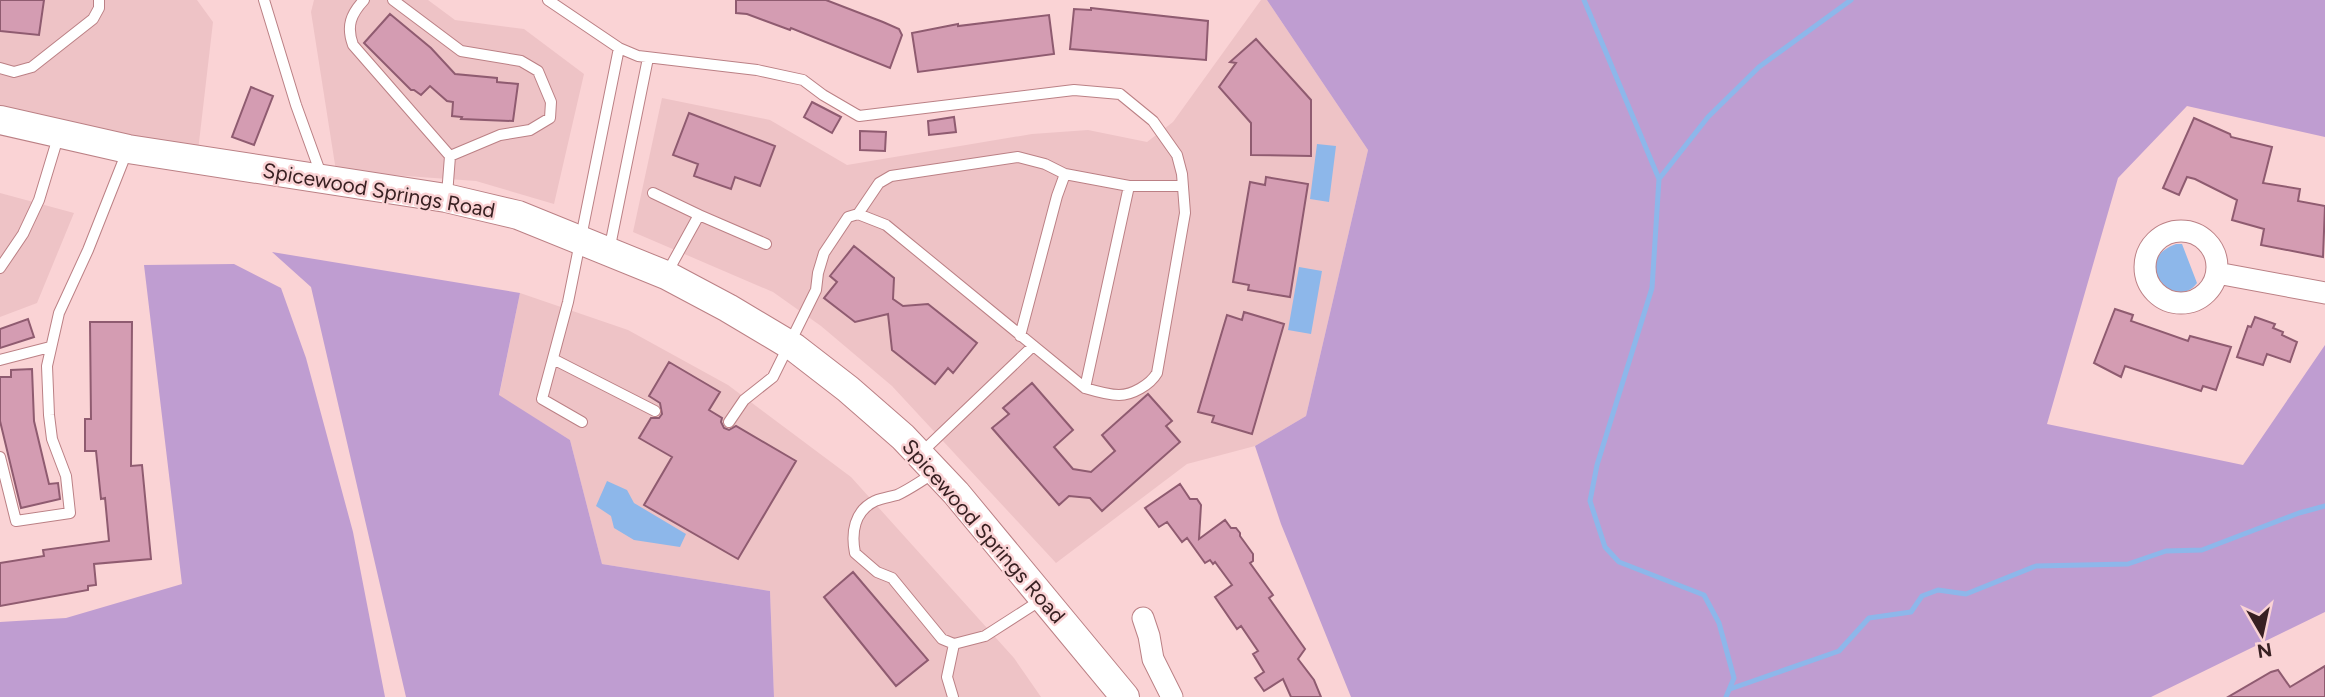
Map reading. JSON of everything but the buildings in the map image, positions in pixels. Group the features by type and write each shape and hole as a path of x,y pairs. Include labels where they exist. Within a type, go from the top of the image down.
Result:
{"main road":[{"name":"Spicewood Springs Road","path":"0,120 128,149 446,198 518,215 666,275 790,345 848,389 928,463 1125,697"}],"street":[{"path":"2217,274 2325,293"},
{"path":"1143,618 1156,666 1172,697"}],"lane":[{"path":"0,68 15,72 32,67 93,19 99,8 99,0"},
{"path":"264,0 296,105 323,179"},
{"path":"364,0 354,11 348,30 353,45 450,156 446,198"},
{"path":"393,0 461,51 521,61 538,71 551,102 550,118 530,130 499,135 450,156"},
{"path":"548,0 619,48 648,58 757,71 803,80 859,116 1074,90 1120,94 1153,121 1177,155 1185,213 1157,373 1144,387 1120,395 1085,388 886,225 858,214 848,217 824,253 816,290 773,377 744,400 729,422"},
{"path":"582,422 542,399 581,240 619,48"},
{"path":"609,251 648,58"},
{"path":"0,268 23,234 39,200 59,134"},
{"path":"0,457 16,521 70,513 66,476 52,439 49,415 47,366 50,347 59,313 88,250 128,149"},
{"path":"858,214 879,183 891,176 1018,157 1045,164 1065,174 1129,186 1182,186"},
{"path":"1020,336 1065,174"},
{"path":"1085,388 1129,186"},
{"path":"653,193 766,244"},
{"path":"666,275 699,215"},
{"path":"1033,346 898,494 874,501 863,509 854,525 852,538 855,553 877,572 892,578 942,639 954,644 985,636 1044,598"},
{"path":"0,360 50,347"},
{"path":"553,359 655,411"},
{"path":"953,697 947,677 954,644"}],"shaded area":[{"path":"0,0 197,0 213,22 196,168 0,117"},
{"path":"314,0 428,0 455,20 524,29 584,74 554,204 476,181 336,171 311,12"},
{"path":"1261,0 1267,0 1368,150 1306,416 1255,446 1187,464 1056,563 892,386 821,326 773,292 633,232 662,98 770,120 847,165 1032,134 1088,130 1147,142 1173,122"},
{"path":"1267,0 2325,0 2325,137 2187,106 2118,178 2047,424 2243,465 2325,345 2325,612 2151,697 1351,697 1281,524 1255,446 1306,416 1368,150"},
{"path":"0,193 74,213 37,303 0,317"},
{"path":"272,252 520,293 499,395 570,440 602,564 770,591 774,697 406,697 311,287"},
{"path":"234,264 281,288 306,358 353,532 385,697 0,697 0,622 66,618 182,584 144,265"},
{"path":"520,293 628,330 728,385 851,477 1014,658 1041,697 774,697 770,591 602,564 570,440 499,396"}],"water":[{"path":"1317,144 1336,146 1329,202 1310,199"},
{"path":"2176,244 2182,244 2197,283 2188,291 2178,292 2168,288 2160,281 2156,272 2156,261 2162,252"},
{"path":"1299,267 1322,271 1311,334 1288,330"},
{"path":"607,481 627,490 634,503 686,534 680,547 634,540 614,528 611,516 596,506"}],"waterway":[{"path":"1584,0 1659,179 1652,288 1597,465 1590,501 1605,547 1619,562 1704,595 1719,623 1734,678 1726,697"},
{"path":"1659,179 1708,117 1759,67 1851,0"},
{"path":"1730,689 1839,651 1869,618 1911,612 1922,596 1938,590 1966,594 2036,566 2128,564 2166,551 2202,550 2299,513 2325,506"}]}
